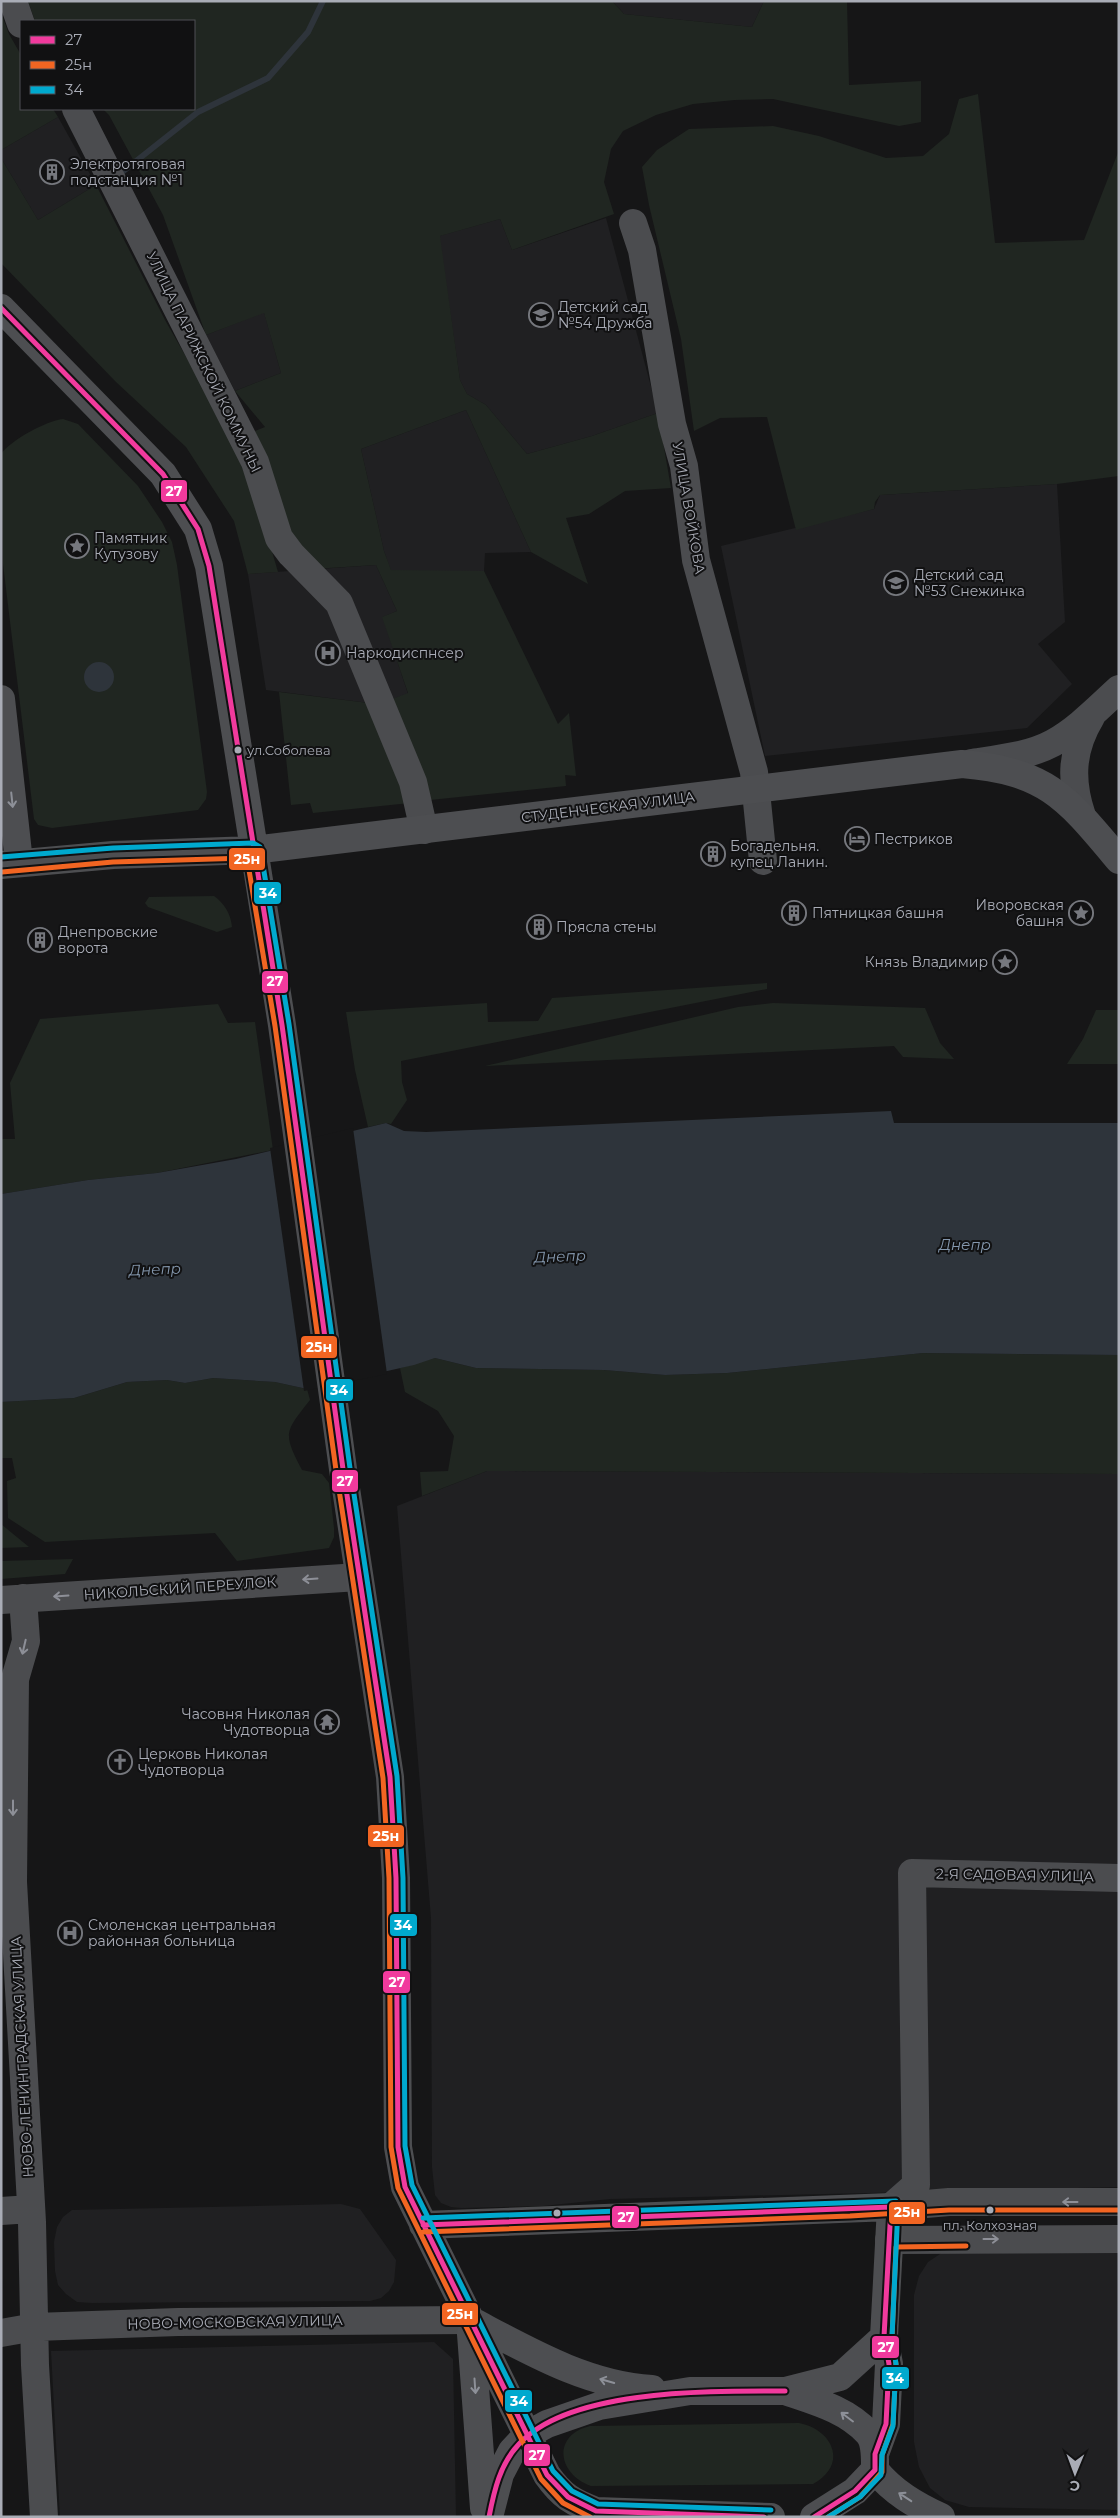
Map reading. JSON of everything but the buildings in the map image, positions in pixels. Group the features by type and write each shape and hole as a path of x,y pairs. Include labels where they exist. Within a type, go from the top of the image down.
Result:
{"main road":[{"path":"1,308 149,458 176,492 198,529 209,566 282,1025 392,1806 396,1878 398,2146 405,2187 547,2475 559,2492 574,2502 596,2511"},
{"path":"1,699 10,863"},
{"name":"СТУДЕНЧЕСКАЯ УЛИЦА","path":"10,863 113,855 253,850 962,764 993,766 1022,774 1060,795 1082,816"},
{"path":"1082,816 1119,860"},
{"path":"423,2225 891,2207 884,2337 889,2364 886,2424 875,2462 855,2491 814,2517"},
{"path":"470,2320 541,2357 591,2377 620,2385 690,2391 785,2391 840,2377 884,2337"},
{"path":"470,2320 484,2517"},
{"path":"489,2517 500,2474 512,2451 527,2436 572,2413 599,2406 690,2391"},
{"path":"785,2391 833,2407 869,2434 875,2462 887,2484 905,2498 940,2517"},
{"path":"559,2517 596,2511 771,2517"}],"street":[{"path":"13,1 20,21"},
{"name":"УЛИЦА ПАРИЖСКОЙ КОММУНЫ","path":"77,110 255,462 279,538 291,554 339,603 413,782 424,830"},
{"name":"УЛИЦА ВОЙКОВА","path":"634,224 642,250 672,424 684,466 696,560 757,789 763,861"},
{"name":"СТУДЕНЧЕСКАЯ УЛИЦА","path":"962,764 1023,754 1053,743 1119,689"},
{"name":"СТУДЕНЧЕСКАЯ УЛИЦА","path":"1082,816 1075,794 1073,775 1081,732 1094,711"},
{"name":"НИКОЛЬСКИЙ ПЕРЕУЛОК","path":"12,1599 359,1577"},
{"name":"НОВО-ЛЕНИНГРАДСКАЯ УЛИЦА","path":"12,1599 26,1641 15,1680 13,1882 31,2209 34,2327 44,2517"},
{"name":"2-Я САДОВАЯ УЛИЦА","path":"891,2207 916,2185 912,1874 1119,1878"},
{"path":"891,2207 949,2202 1119,2202"},
{"path":"1,2211 31,2209"},
{"path":"889,2240 1119,2239"},
{"name":"НОВО-МОСКОВСКАЯ УЛИЦА","path":"1,2333 34,2327 178,2322 470,2320"}],"shaded area":[{"path":"28,1 612,1 624,14 752,27 764,1 847,1 849,85 921,81 921,122 899,126 773,99 693,104 656,115 623,131 611,149 604,182 614,214 512,250 500,219 440,236 460,380 467,394 486,405 527,454 592,436 658,413 671,488 625,491 589,514 566,518 588,584 531,552 466,410 361,449 384,551 391,570 484,571 558,724 569,713 576,776 565,775 566,786 430,800 387,701 408,693 382,617 397,611 376,565 298,570 255,431 265,427 235,391 281,373 264,313 206,335 163,215 109,115 104,110 195,110 195,20 35,20"},
{"path":"612,1 764,1 752,27 624,14"},
{"path":"1,13 9,34 20,53 20,110 54,110 58,117 1,150"},
{"path":"978,94 995,243 1084,240 1119,150 1119,476 1057,484 880,495 875,502 874,509 796,530 767,417 720,418 694,431 681,339 649,205 642,167 657,150 689,129 773,126 819,136 886,158 923,156 949,134 959,99"},
{"path":"58,117 96,185 38,220 1,158 1,150"},
{"path":"1,158 38,220 96,185 165,320 230,434 268,538 278,572 248,574 234,521 186,447 116,382 1,263"},
{"name":"Детский сад №54 Дружба","path":"606,218 658,413 592,436 527,454 486,405 467,394 460,380 439,236 500,219 512,250"},
{"path":"264,312 281,373 235,391 206,335"},
{"path":"466,410 531,552 485,553 484,571 391,571 384,551 361,449"},
{"path":"63,419 78,424 138,486 162,522 172,542 177,565 207,792 206,799 198,810 52,828 38,825 34,819 3,564 1,454 29,432 48,423"},
{"path":"1057,484 1065,622 1038,644 1072,684 1027,728 765,756 721,546 874,509 880,495"},
{"name":"Наркодиспнсер","path":"376,565 397,611 383,617 408,694 387,701 369,703 266,690 248,574"},
{"path":"279,692 369,703 410,803 313,813 310,803 291,805"},
{"path":"214,896 226,909 232,927 217,932 148,907 145,903 149,897"},
{"path":"767,983 767,989 401,1061 402,1082 407,1100 391,1124 386,1123 368,1127 355,1070 346,1012 487,1003 488,1022 538,1021 552,998"},
{"path":"773,1003 925,1008 940,1043 954,1059 903,1057 894,1046 485,1066 738,1007"},
{"path":"218,1004 228,1023 255,1022 273,1150 157,1173 88,1180 1,1194 1,1139 15,1139 10,1083 40,1019"},
{"path":"1096,1010 1119,1010 1119,1064 1067,1064 1083,1039"},
{"path":"923,1353 1119,1355 1119,1474 487,1471 422,1496 420,1472 448,1471 454,1436 438,1411 405,1392 400,1368 435,1358 476,1368 604,1370 665,1375 727,1373"},
{"path":"213,1378 275,1382 307,1389 310,1400 291,1427 289,1440 302,1470 322,1474 329,1483 334,1537 329,1548 237,1561 215,1533 45,1542 8,1518 7,1481 16,1478 12,1458 1,1458 1,1402 74,1398 127,1382 167,1380 185,1383"},
{"path":"487,1471 1119,1474 1119,2187 610,2199 543,2206 462,2208 451,2207 441,2203 435,2195 432,2167 431,1918 397,1506"},
{"path":"1,1524 29,1547 1,1548"},
{"path":"73,1559 65,1574 1,1579 1,1561"},
{"path":"341,2204 360,2209 396,2260 394,2282 389,2291 381,2298 370,2301 92,2303 77,2302 58,2285 55,2271 54,2242 57,2227 63,2217 72,2210"},
{"path":"1119,2250 1119,2510 969,2507 945,2500 930,2488 919,2467 914,2442 914,2295 919,2276 928,2262 943,2252"},
{"path":"434,2342 453,2359 456,2517 60,2517 51,2351"},
{"path":"799,2423 821,2433 828,2440 832,2449 833,2458 830,2467 824,2476 813,2484 591,2486 571,2473 564,2455 569,2437 590,2426"}],"water":[{"path":"99,662 105,663 113,671 113,683 105,691 99,692 93,691 85,683 84,677 85,671 93,663"},
{"name":"Днепр","path":"891,1111 894,1123 1119,1123 1119,1355 923,1353 727,1373 665,1375 604,1370 476,1368 435,1358 414,1365 307,1389 275,1382 213,1378 185,1383 167,1380 127,1382 74,1398 1,1402 1,1194 88,1180 157,1173 236,1159 386,1123 404,1131 426,1132"}],"pier":[{"path":"353,1128 387,1374 304,1391 270,1148"}],"waterway":[{"path":"121,173 198,112 268,78 308,32 323,1"}],"transit line":[{"name":"27","path":"1,308 163,474 198,529 209,566 282,1025 343,1469 390,1777 396,1878 398,2147 405,2187 547,2475 568,2497 596,2511 764,2517"},
{"name":"34","path":"1,857 113,848 253,843 260,847 289,1024 350,1468 397,1776 403,1878 405,2146 412,2185 553,2471 572,2491 598,2504 771,2510"},
{"name":"25н","path":"2,872 113,862 247,858 275,1026 336,1470 383,1778 389,1878 391,2147 398,2188 541,2479 563,2503 590,2517"},
{"name":"34","path":"423,2218 896,2201 898,2207 892,2337 896,2364 893,2426 882,2455 881,2475 860,2497 828,2517"},
{"name":"27","path":"423,2225 891,2207 884,2337 889,2364 886,2424 875,2454 875,2470 855,2491 814,2517"},
{"name":"25н","path":"423,2232 850,2216 949,2210 1119,2210"},
{"name":"25н","path":"828,2517 860,2497 882,2472 882,2455 893,2424 896,2364 892,2337 896,2247 966,2246"},
{"name":"27","path":"489,2517 502,2469 512,2452 542,2426 572,2412 644,2396 721,2391 785,2391"}],"place":[{"name":"Электротяговая подстанция №1","path":"52,172"},
{"name":"Детский сад №54 Дружба","path":"541,315"},
{"name":"Памятник Кутузову","path":"77,546"},
{"name":"Детский сад №53 Снежинка","path":"896,583"},
{"name":"Наркодиспнсер","path":"328,653"},
{"name":"ул.Соболева","path":"238,750"},
{"name":"Пестриков","path":"857,839"},
{"name":"Богадельня. купец Ланин.","path":"713,854"},
{"name":"Пятницкая башня","path":"794,913"},
{"name":"Иворовская башня","path":"1081,913"},
{"name":"Прясла стены","path":"539,927"},
{"name":"Днепровские ворота","path":"40,940"},
{"name":"Князь Владимир","path":"1005,962"},
{"name":"Часовня Николая Чудотворца","path":"327,1722"},
{"name":"Церковь Николая Чудотворца","path":"120,1762"},
{"name":"Смоленская центральная районная больница","path":"70,1933"},
{"name":"пл. Колхозная","path":"990,2210"}]}
